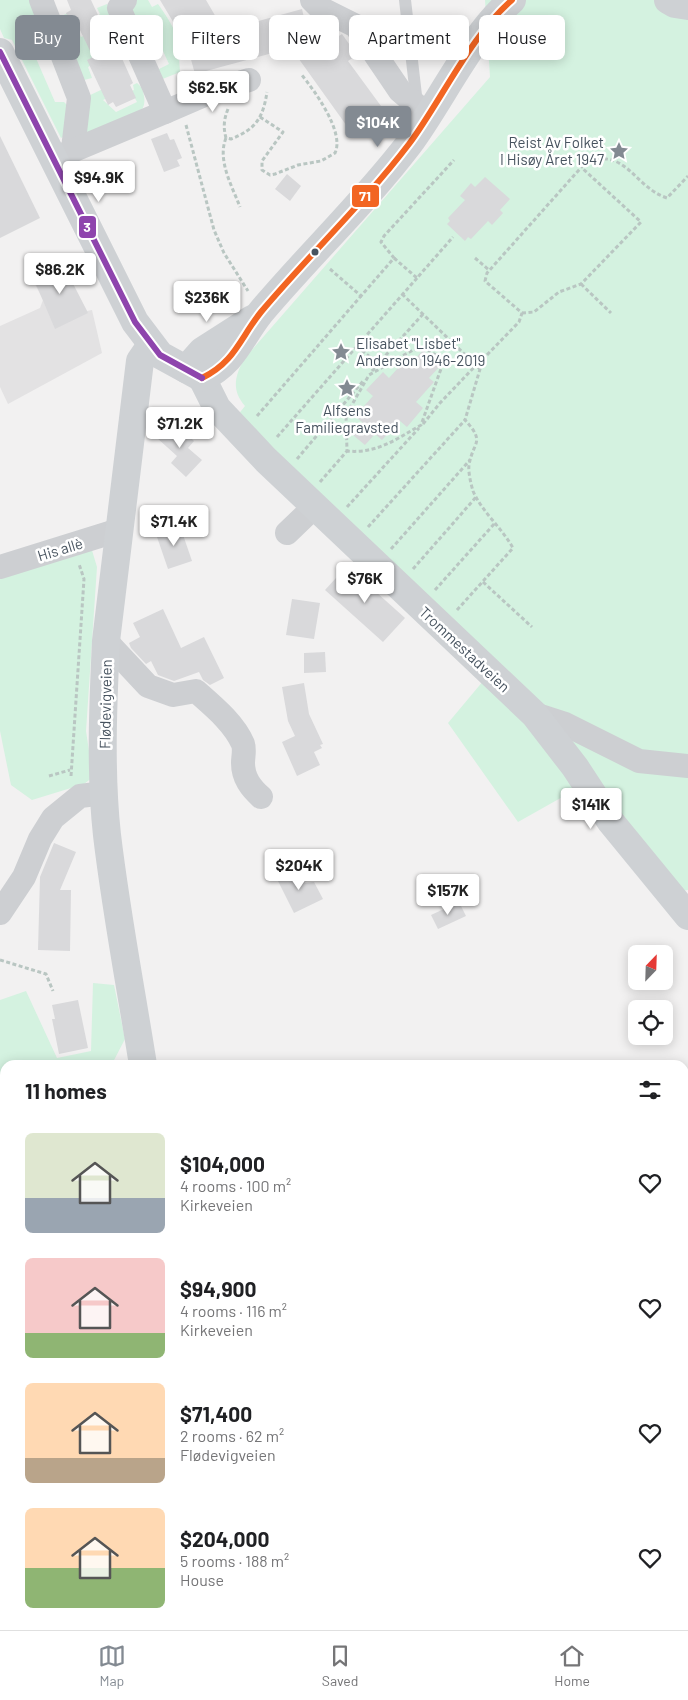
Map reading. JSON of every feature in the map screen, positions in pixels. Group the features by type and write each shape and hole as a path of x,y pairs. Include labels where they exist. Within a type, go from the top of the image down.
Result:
{"main road":[{"path":"0,52 63,154 135,322 160,356 194,374 216,372 238,350 255,304 313,253 383,176 423,111 512,0"},
{"name":"Flødevigveien","path":"142,1060 107,835 92,795 104,685 106,641 140,361 151,345"},
{"name":"Trommestadveien","path":"194,374 217,408 316,496 441,627 534,714"},
{"path":"534,714 575,767 611,822 688,916"}],"street":[{"path":"41,0 79,98 63,154"},
{"path":"124,0 119,8 172,109"},
{"path":"312,0 320,8 356,26 400,91 423,111"},
{"path":"63,154 216,90 255,85"},
{"path":"287,534 316,496"},
{"name":"His allè","path":"0,567 120,530"},
{"path":"106,641 148,686 173,695 196,691 213,706 238,734 244,747 243,765 245,775 251,787 261,797"},
{"name":"Trommestadveien","path":"534,714 565,724 639,761 688,766"},
{"path":"0,913 24,877 40,839 53,818 92,795"}],"lane":[{"path":"405,0 423,111"}],"path":[{"path":"260,117 283,132 262,161 262,170 266,173 275,174 321,161 335,153 338,138 335,130 315,92 301,74"},
{"path":"226,138 231,139 242,135 260,117 268,88 255,85"},
{"path":"232,105 224,120 226,138 222,148 224,161 240,207"},
{"path":"172,109 214,230 229,261 255,304"},
{"path":"582,168 641,222 581,284 558,292 534,312 522,313 485,281 489,270 586,162 598,158 618,160 654,194 667,198 688,176"},
{"path":"416,278 394,258 381,242 384,236 454,160"},
{"path":"272,442 452,237"},
{"path":"313,253 361,296"},
{"path":"250,424 394,258"},
{"path":"475,258 489,270"},
{"path":"581,284 611,312"},
{"path":"402,294 480,368"},
{"path":"344,511 440,403 519,322 522,313"},
{"path":"293,463 423,314"},
{"path":"357,346 378,364"},
{"path":"316,496 347,451 346,415 369,375 413,350 426,349 436,355 442,366 421,426 379,448 358,452 347,451"},
{"path":"364,531 465,420 483,358"},
{"path":"388,553 470,459 478,440 474,430 465,420"},
{"path":"441,627 513,548 477,496 469,473 470,459"},
{"path":"409,573 477,496"},
{"path":"431,595 494,523"},
{"path":"71,545 84,579 70,770 72,783 92,795"},
{"path":"483,582 532,627"},
{"path":"49,776 70,770"},
{"path":"0,960 46,974 53,991"}],"shaded area":[{"path":"59,256 87,311 92,310 102,353 8,404 0,387 0,326 40,308 43,300 34,282 43,277 38,267"}],"green space":[{"path":"0,0 35,0 39,15 15,15 15,46 12,40 4,38 0,29"},
{"path":"132,0 148,0 152,7 158,4 173,27 173,60 179,60 180,72 160,80 155,71 169,64 163,51 163,15 130,15"},
{"path":"485,0 688,0 688,890 680,891 589,782 518,822 448,723 494,668 237,416 245,406 236,389 238,371 244,359 490,77 489,60 565,60 565,15 486,15"},
{"path":"107,4 114,15 98,15 100,14 97,8"},
{"path":"90,33 90,60 93,64 88,67 92,78 80,81 71,60 80,60 80,35 81,37"},
{"path":"22,60 37,60 55,102 64,102 68,106 67,134 61,138"},
{"path":"137,83 142,89 144,96 144,105 140,113 125,124 89,136 85,129 86,97 105,88 109,97 103,100 116,112 137,102 131,91 134,90 133,85"},
{"path":"91,547 97,567 86,731 93,777 84,784 32,800 11,785 0,731 0,577"},
{"path":"93,983 114,985 125,1039 114,1060 0,1060 0,1000 26,991 57,1058 91,1051"}],"building":[{"path":"67,0 91,0 98,15 90,15 90,51 80,30 80,15 67,15 66,13 71,10"},
{"path":"160,0 206,0 215,15 173,15 173,22"},
{"path":"302,9 303,15 280,15"},
{"path":"269,18 269,54 259,57 259,21"},
{"path":"342,34 349,44 348,61 381,106 349,129 300,60 339,60 339,36"},
{"path":"87,60 123,60 133,83 130,85 136,98 116,107 113,102 108,105"},
{"path":"191,60 247,60 195,74"},
{"path":"167,133 170,140 174,139 182,158 177,160 180,166 164,172 151,139"},
{"path":"0,136 40,218 0,238"},
{"path":"287,174 301,186 290,201 275,189"},
{"path":"485,177 510,199 500,210 503,213 492,225 488,221 471,239 468,237 465,241 447,224 450,221 448,218 465,200 460,196 471,183 475,187"},
{"path":"60,259 88,313 55,329 36,284 47,279 41,268"},
{"path":"423,350 440,366 429,378 434,382 416,402 423,408 407,427 400,421 382,440 375,434 365,445 353,435 363,423 355,416 373,396 366,390 383,372 389,378 407,358 412,363"},
{"path":"173,421 194,441 188,448 202,460 186,477 171,463 177,456 157,438"},
{"path":"180,526 192,561 168,569 156,534"},
{"path":"347,566 405,618 383,642 325,590"},
{"path":"292,599 320,603 314,639 286,635"},
{"path":"163,609 181,648 204,637 224,678 210,685 203,680 199,672 174,681 158,675 151,661 146,664 131,648 129,643 140,637 133,623"},
{"path":"325,652 326,672 304,673 304,653"},
{"path":"304,683 309,714 323,744 320,745 322,748 314,752 320,765 297,776 282,742 295,736 288,721 282,687"},
{"path":"54,843 76,852 60,890 71,890 70,951 38,950 40,877"},
{"path":"298,869 305,883 314,882 323,899 294,913 277,879"},
{"path":"459,902 466,916 438,929 431,915"},
{"path":"78,1000 88,1048 59,1054 52,1019 55,1019 52,1005"}],"transit line":[{"name":"71","path":"202,378 213,372 230,357 261,312 392,166 421,127 483,31 512,0"},
{"name":"3","path":"0,52 135,322 160,355 202,378"}],"place":[{"name":"Reist Av Folket I Hisøy Året 1947","path":"619,151"},
{"name":"Elisabet \"Lisbet\" Anderson 1946-2019","path":"341,352"},
{"name":"Alfsens Familiegravsted","path":"347,388"}]}
